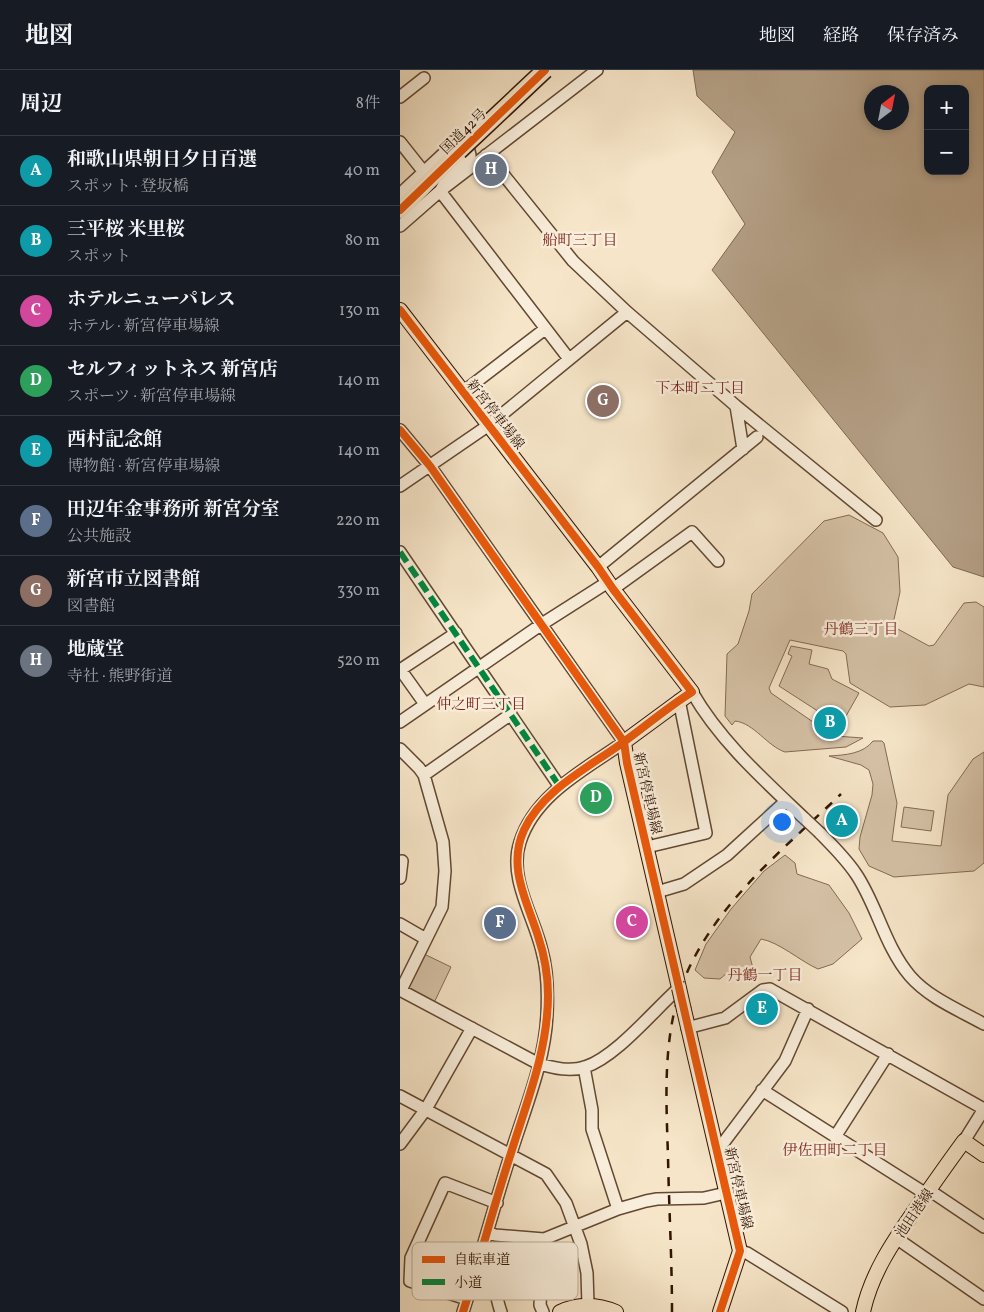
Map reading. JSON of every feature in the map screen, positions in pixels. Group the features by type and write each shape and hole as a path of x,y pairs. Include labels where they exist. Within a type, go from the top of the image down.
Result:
{"highway":[{"name":"国道42号","path":"400,210 544,70"}],"main road":[{"name":"新宮停車場線","path":"400,310 692,692 624,742 627,763 658,892 687,1028 740,1251 720,1312"},
{"path":"964,1141 984,1155"},
{"name":"池田港線","path":"863,1312 876,1272 896,1238 964,1141"},
{"path":"560,1312 588,1305 604,1307 616,1312"}],"street":[{"path":"400,226 487,154 597,70"},
{"path":"400,97 424,78"},
{"path":"400,194 423,171 456,142 460,141 469,151 470,155 446,180 440,192"},
{"path":"400,142 423,171"},
{"path":"487,154 573,261 627,312 736,406 876,520"},
{"path":"440,192 569,360"},
{"path":"400,486 489,425 627,312"},
{"path":"463,392 545,329"},
{"path":"736,406 743,449"},
{"path":"400,430 430,466 624,742 560,787 539,807 529,820 522,835 517,856 518,873 522,891 538,936 546,971 548,993 547,1018 539,1064 485,1242"},
{"path":"598,567 757,437"},
{"path":"400,722 542,624 611,586 692,532 718,560"},
{"path":"400,552 560,787"},
{"path":"425,704 400,669 456,633"},
{"path":"692,692 710,720 744,760 820,833 857,874 896,955 910,976 928,993 984,1024"},
{"path":"647,847 706,833 679,700"},
{"path":"424,775 511,714"},
{"path":"400,749 424,775 443,842 445,871 442,907 401,990 539,1064 555,1068 584,1067 613,1052 679,988"},
{"path":"658,892 684,884 727,855 786,801"},
{"path":"400,878 402,861"},
{"path":"400,924 426,939"},
{"path":"687,1028 725,1018 763,990 770,989 984,1109 964,1141"},
{"path":"716,1145 724,1142 784,1060 808,1009"},
{"path":"400,1144 426,1109 472,1028"},
{"path":"835,1137 888,1054"},
{"path":"584,1067 592,1110 592,1129 618,1209"},
{"path":"762,1090 835,1137 984,1227"},
{"path":"400,1096 546,1174 566,1202 575,1227 586,1268 588,1305"},
{"path":"418,1242 445,1184 497,1203"},
{"path":"488,1232 495,1235 544,1239 618,1209 657,1199 704,1198 726,1193"},
{"path":"896,1238 984,1299"},
{"path":"740,1251 747,1253 842,1312"},
{"path":"412,1256 410,1281 412,1282"},
{"path":"463,1312 467,1300"},
{"path":"497,1300 501,1312"},
{"path":"540,1300 543,1312"}],"shaded area":[{"path":"693,70 984,70 984,577 953,567 712,270 745,224 712,172 735,132 697,96"},
{"path":"849,515 883,533 898,557 900,592 893,624 896,628 929,646 934,645 964,603 976,602 984,607 984,687 969,684 925,705 890,707 850,683 846,654 843,651 790,640 769,688 771,693 816,724 817,732 822,735 863,738 846,747 785,752 772,745 748,726 735,721 732,725 725,716 727,654 738,644 749,611 752,594 824,521"},
{"path":"791,646 812,650 809,664 828,669 832,679 859,693 841,725 828,724 827,717 779,686 792,656 788,654"},
{"path":"873,741 882,741 884,743 897,803 892,841 941,846 948,795 973,759 984,752 984,863 974,871 894,877 869,866 859,849 860,837 872,795 873,784 869,770 861,765 829,756 859,751"},
{"path":"904,807 934,811 931,831 901,827"},
{"path":"785,855 795,863 797,874 829,885 849,913 862,939 833,964 818,969 775,944 761,939 750,957 754,972 749,976 739,970 728,972 720,979 704,978 695,970 706,944 731,909 764,871"},
{"path":"422,953 451,967 433,1005 403,990"}],"railway":[{"path":"672,1312 667,1082 670,1032 675,1007 693,960 723,913 760,871 841,794"}],"marked path":[{"path":"400,552 560,787"}],"cycle path":[{"path":"400,210 545,70"},
{"path":"400,310 692,692 568,780 543,802 532,815 524,830 517,857 518,871 520,884 544,957 548,987 547,1015 536,1075 484,1242"},
{"path":"400,430 430,466 624,742 627,763 740,1251 720,1312"},
{"path":"463,1312 467,1300"}],"place":[{"name":"地蔵堂","path":"491,170"},
{"name":"新宮市立図書館","path":"603,401"},
{"name":"三平桜 米里桜","path":"830,723"},
{"name":"セルフィットネス 新宮店","path":"596,798"},
{"name":"和歌山県朝日夕日百選","path":"842,821"},
{"name":"ホテルニューパレス","path":"632,922"},
{"name":"田辺年金事務所 新宮分室","path":"500,923"},
{"name":"西村記念館","path":"762,1009"}],"district":[{"name":"船町三丁目","path":"580,240"},
{"name":"下本町二丁目","path":"700,388"},
{"name":"丹鶴三丁目","path":"861,629"},
{"name":"仲之町三丁目","path":"481,704"},
{"name":"丹鶴一丁目","path":"765,975"},
{"name":"伊佐田町二丁目","path":"835,1150"}]}
